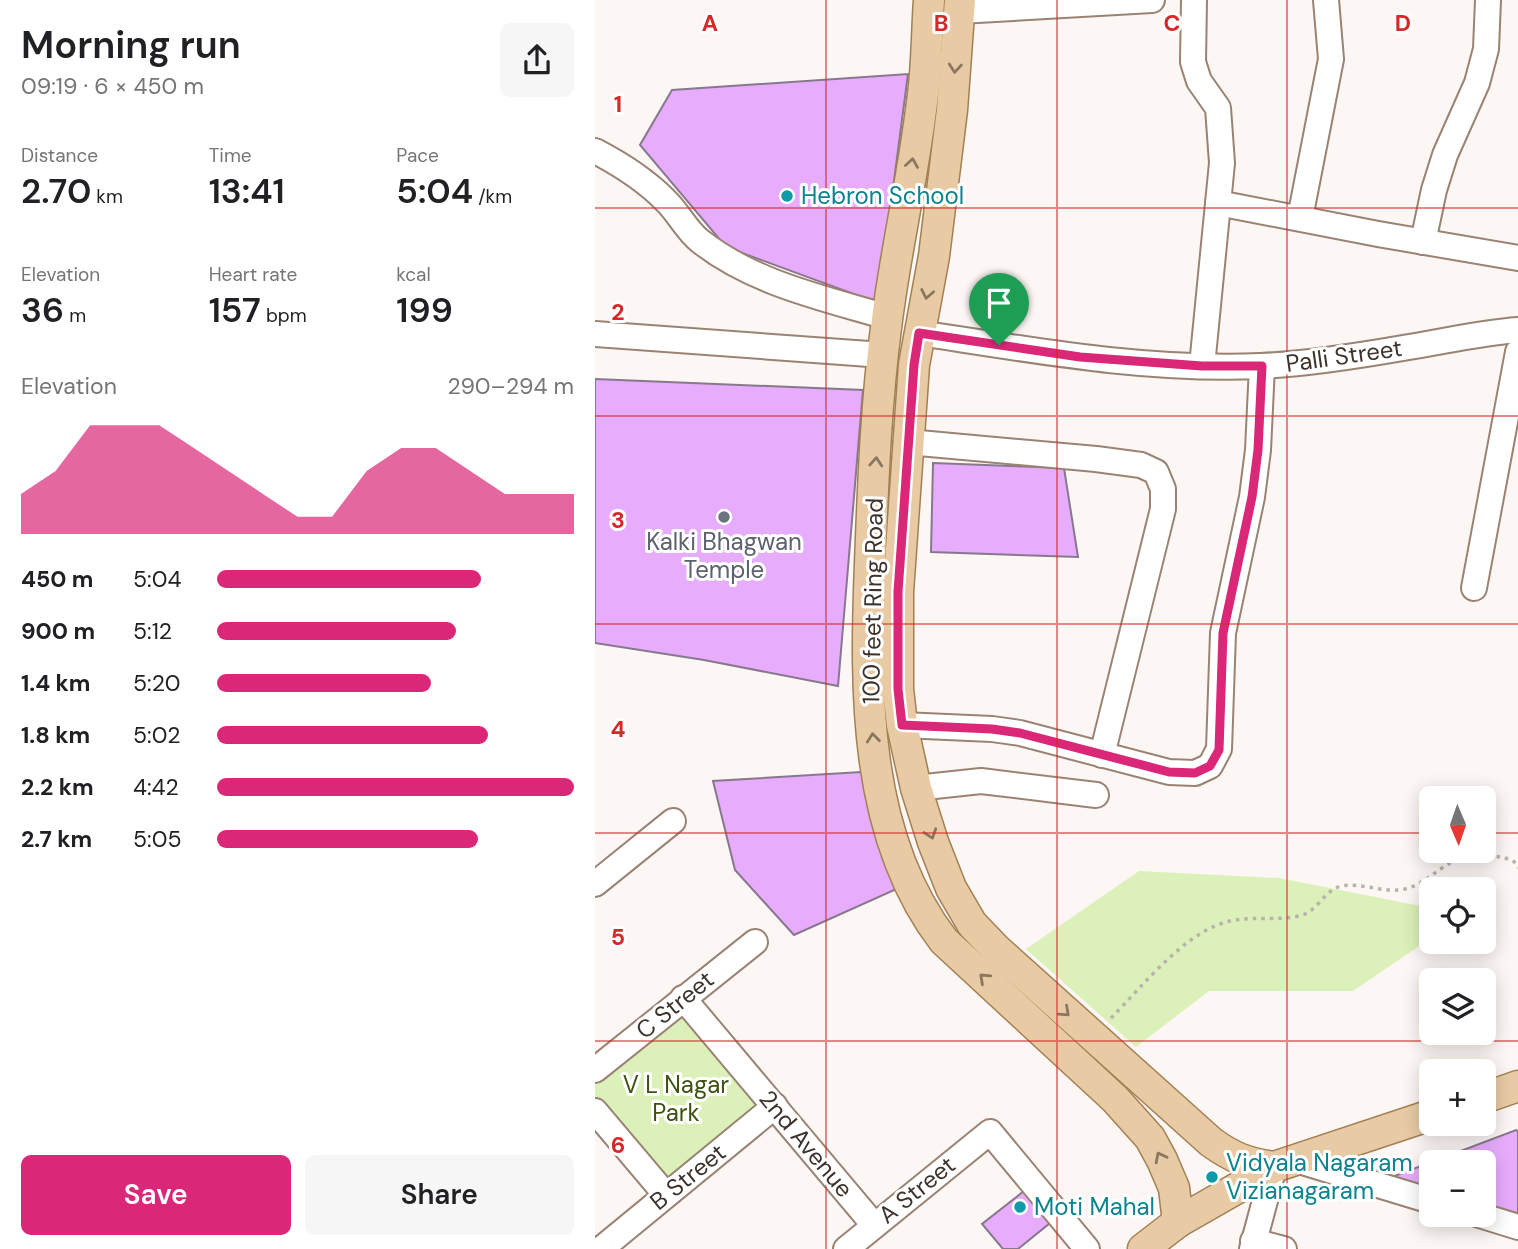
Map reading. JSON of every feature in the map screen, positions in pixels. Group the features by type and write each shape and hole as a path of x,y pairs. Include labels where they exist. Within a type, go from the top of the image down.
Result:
{"main road":[{"name":"100 feet Ring Road","path":"929,0 924,85 887,317 871,526 867,681 883,805 911,892 944,941 1115,1099 1150,1138 1174,1188 1178,1222"},
{"name":"100 feet Ring Road","path":"960,5 935,256 919,333 908,442 898,592 898,689 902,725 916,788 951,888 972,924 996,949 1211,1142 1231,1156 1249,1163 1285,1163"},
{"path":"1496,1094 1518,1086"},
{"path":"1143,1249 1178,1222 1285,1163 1419,1119"}],"street":[{"path":"960,5 1152,0"},
{"path":"1194,0 1193,62 1199,81 1218,108 1222,163 1202,366"},
{"path":"1300,218 1331,59 1327,0"},
{"path":"1423,242 1445,155 1477,83 1486,50 1488,0"},
{"path":"595,151 636,175 666,200 697,239 729,262 791,288 887,317"},
{"path":"1218,203 1518,258"},
{"name":"Palli Street","path":"919,333 1080,357 1202,366 1262,366 1403,349 1482,333 1518,330"},
{"path":"595,334 883,355"},
{"path":"1474,588 1518,352"},
{"path":"902,725 1020,733 1169,772 1195,773 1210,766 1219,750 1223,633 1252,497 1258,450 1262,366"},
{"path":"908,442 1095,459 1141,465 1156,472 1163,489 1163,509 1102,755"},
{"path":"916,788 981,781 1096,795"},
{"path":"595,884 673,821"},
{"name":"C Street","path":"595,1070 755,942"},
{"name":"2nd Avenue","path":"683,998 874,1225"},
{"name":"B Street","path":"601,1249 775,1106"},
{"path":"595,1111 666,1195"},
{"name":"A Street","path":"846,1249 990,1132 1087,1249"},
{"path":"1284,1249 1252,1245 1285,1163 1419,1198"},
{"path":"1496,1220 1518,1227"}],"path":[{"path":"1093,1037 1173,954 1202,933 1226,921 1248,917 1299,916 1310,912 1333,889 1343,886 1402,890 1421,884 1458,858 1472,855 1492,854 1513,860 1518,868"}],"green space":[{"path":"1139,871 1279,878 1419,906 1419,946 1353,991 1209,991 1136,1047 1026,949"},
{"name":"V L Nagar Park","path":"684,1013 760,1109 667,1184 595,1097 595,1085"}],"building":[{"name":"Hebron School","path":"908,74 878,303 726,247 640,145 672,90"},
{"name":"Kalki Bhagwan Temple","path":"595,379 863,390 838,686 704,660 595,643"},
{"path":"933,463 1064,468 1078,557 931,552"},
{"path":"861,772 901,887 794,935 735,870 713,781"},
{"path":"1518,1131 1518,1214 1496,1208 1496,1150 1463,1150"},
{"path":"1419,1167 1419,1187 1389,1178"},
{"name":"Moti Mahal","path":"1024,1191 1050,1223 1018,1249 1003,1249 982,1224"}],"place":[{"name":"Hebron School","path":"787,196"},
{"name":"Kalki Bhagwan Temple","path":"724,517"},
{"name":"Vidyala Nagaram Vizianagaram","path":"1212,1177"},
{"name":"Moti Mahal","path":"1020,1207"}],"route":[{"path":"919,333 999,345 1080,357 1202,366 1262,366 1258,450 1252,497 1223,633 1219,750 1210,766 1195,773 1169,772 1020,733 902,725 898,689 898,592 914,365 919,333"}]}
